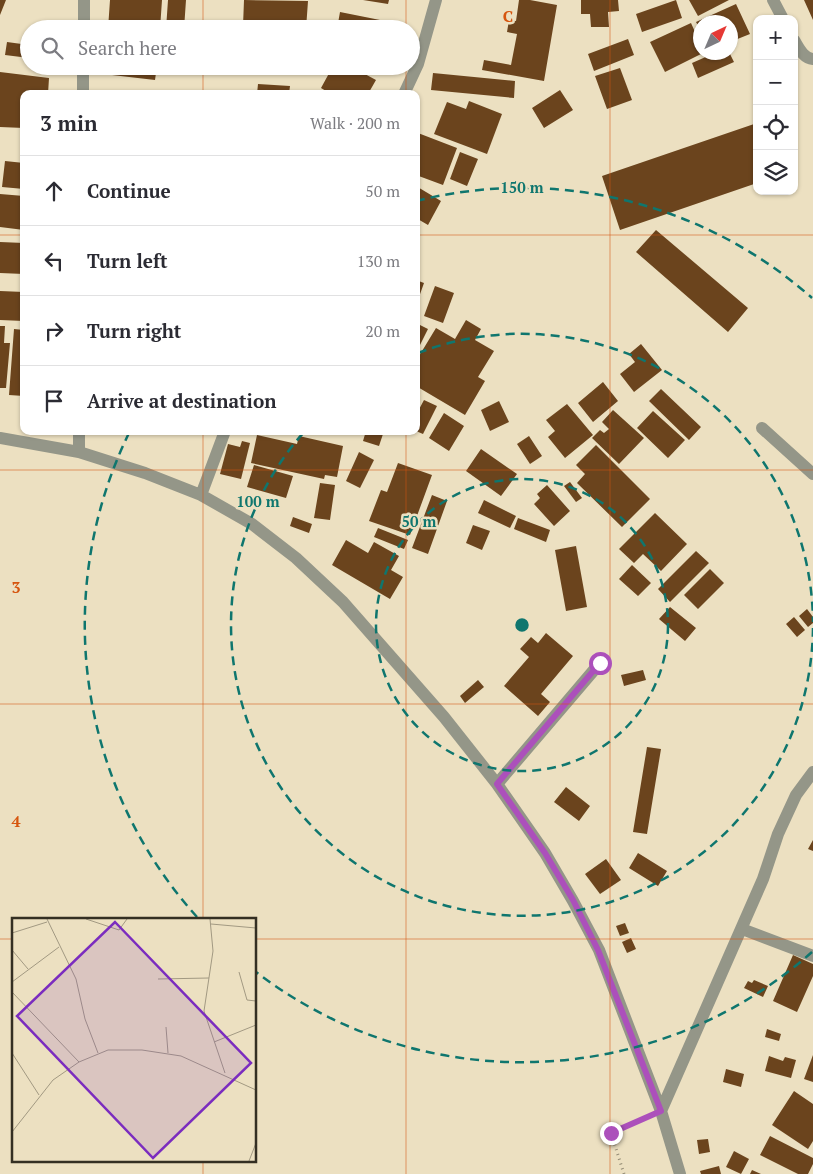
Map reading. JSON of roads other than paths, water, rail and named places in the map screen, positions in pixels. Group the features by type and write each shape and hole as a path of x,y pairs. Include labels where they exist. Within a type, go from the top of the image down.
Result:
{"street":[{"path":"84,0 84,20"},
{"path":"420,57 436,0"},
{"path":"773,0 781,15"},
{"path":"798,47 801,53 809,59 813,59"},
{"path":"83,75 83,90"},
{"path":"406,90 413,75"},
{"path":"762,428 813,474"},
{"path":"78,452 79,435"},
{"path":"201,495 224,435"},
{"path":"0,438 78,452 201,495 252,524 296,558 343,602 444,717 497,784 545,853 573,900 594,942 661,1111 680,1174"},
{"path":"497,784 600,663"},
{"path":"661,1111 742,929 763,879 778,834 796,795 813,772"},
{"path":"742,929 813,956"}]}
